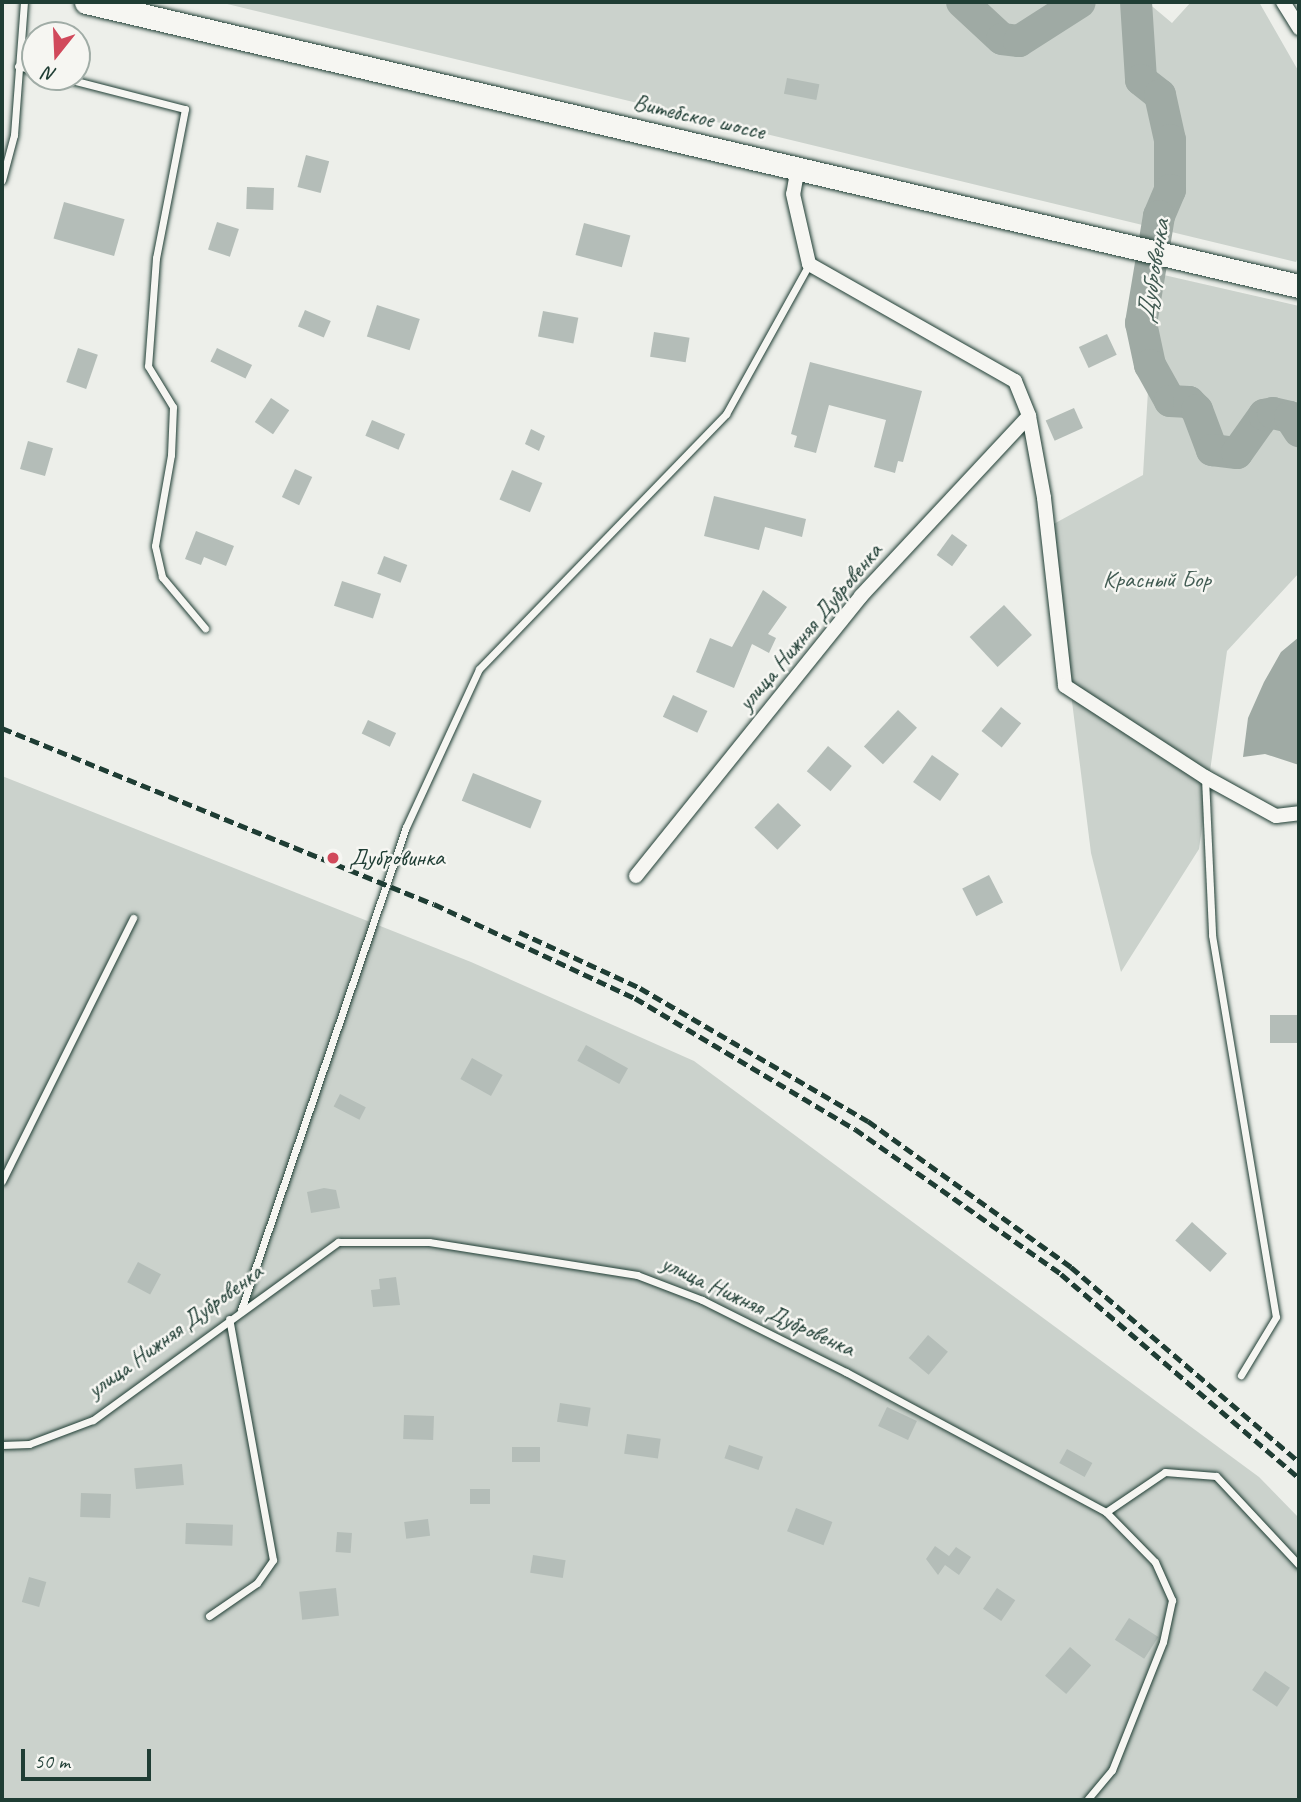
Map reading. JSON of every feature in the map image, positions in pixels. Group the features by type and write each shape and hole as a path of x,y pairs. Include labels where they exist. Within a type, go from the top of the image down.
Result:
{"main road":[{"name":"Витебское шоссе","path":"86,2 1299,286"}],"street":[{"path":"1283,2 1299,27"},
{"path":"798,167 793,194 808,264 1015,381 1028,416 1065,685 1205,777 1276,816 1299,813"},
{"name":"улица Нижняя Дубровенка","path":"636,876 861,596 1028,416"}],"lane":[{"path":"2,180 14,135 24,2"},
{"path":"91,85 185,109 156,258 148,366 173,407 171,455 155,547 162,577 205,628"},
{"path":"240,1310 406,827 479,669 726,414 808,264"},
{"path":"1205,777 1212,935 1276,1317 1241,1375"},
{"path":"2,1181 133,918"},
{"name":"улица Нижняя Дубровенка","path":"2,1445 29,1444 93,1420 240,1310 338,1242 429,1242 636,1275 702,1300 846,1372 1106,1512 1155,1562 1171,1600 1163,1642 1112,1770 1087,1800"},
{"path":"209,1616 257,1583 273,1560 229,1319"},
{"path":"1106,1512 1165,1472 1216,1476 1299,1566"}],"green space":[{"path":"219,2 1147,2 1172,23 1191,2 1259,2 1299,72 1299,255 1296,262"},
{"name":"Красный Бор","path":"1155,273 1299,306 1299,573 1227,651 1199,849 1121,972 1091,853 1050,526 1143,475"},
{"path":"2,776 471,962 694,1061 1259,1477 1299,1518 1299,1800 2,1800"}],"shaded area":[{"path":"1299,637 1299,765 1265,754 1243,757 1248,718 1264,682 1281,652"}],"building":[{"path":"787,78 819,84 816,100 784,94"},
{"path":"306,155 329,161 321,193 297,187"},
{"path":"247,187 274,188 273,210 246,209"},
{"path":"64,202 125,219 114,256 54,239"},
{"path":"217,222 239,229 230,257 208,250"},
{"path":"584,223 630,235 622,267 575,255"},
{"path":"377,305 420,319 410,350 367,336"},
{"path":"305,310 331,321 324,338 298,327"},
{"path":"543,311 578,318 573,343 538,337"},
{"path":"654,332 690,338 686,362 650,357"},
{"path":"1107,334 1117,355 1089,368 1079,347"},
{"path":"78,348 98,355 86,389 66,382"},
{"path":"217,348 252,365 245,379 210,361"},
{"path":"810,362 922,391 903,462 898,461 895,473 874,467 886,420 829,405 816,453 794,447 797,436 791,434"},
{"path":"271,398 289,410 273,434 255,422"},
{"path":"1074,408 1083,428 1055,441 1046,421"},
{"path":"372,420 405,434 398,450 365,436"},
{"path":"531,429 545,436 539,451 525,444"},
{"path":"28,441 53,448 45,476 20,469"},
{"path":"295,469 312,477 299,505 282,497"},
{"path":"512,470 542,483 530,512 499,499"},
{"path":"714,496 806,519 802,537 765,527 759,550 704,536"},
{"path":"196,531 234,546 226,566 204,557 201,565 185,559"},
{"path":"952,534 967,545 952,566 937,555"},
{"path":"384,556 407,565 401,583 377,574"},
{"path":"342,581 381,594 373,618 334,606"},
{"path":"763,590 787,607 768,634 776,638 769,653 752,644 734,688 696,672 710,638 732,647"},
{"path":"1004,605 1032,635 998,667 970,637"},
{"path":"673,695 707,711 697,733 663,717"},
{"path":"1001,707 1021,723 1002,747 981,731"},
{"path":"898,710 917,728 883,764 864,747"},
{"path":"368,720 396,733 390,747 362,734"},
{"path":"828,746 852,766 831,791 807,771"},
{"path":"932,755 959,774 940,801 913,782"},
{"path":"473,773 542,801 530,829 462,801"},
{"path":"778,803 801,825 777,850 754,827"},
{"path":"989,875 1003,903 976,916 962,889"},
{"path":"1270,1015 1299,1015 1299,1043 1270,1043"},
{"path":"586,1045 628,1068 619,1084 577,1061"},
{"path":"472,1058 503,1075 491,1096 460,1079"},
{"path":"340,1094 366,1107 359,1120 334,1106"},
{"path":"324,1188 336,1190 340,1208 311,1213 307,1192"},
{"path":"1192,1222 1227,1253 1210,1272 1175,1241"},
{"path":"138,1262 161,1274 150,1295 127,1282"},
{"path":"396,1277 400,1305 373,1307 371,1290 380,1289 379,1279"},
{"path":"928,1335 948,1352 929,1375 909,1358"},
{"path":"560,1403 591,1408 588,1427 557,1422"},
{"path":"887,1407 917,1421 908,1440 878,1426"},
{"path":"404,1415 434,1416 433,1440 403,1439"},
{"path":"627,1434 661,1439 658,1459 624,1454"},
{"path":"729,1445 763,1457 758,1470 724,1458"},
{"path":"512,1447 540,1447 540,1462 512,1462"},
{"path":"1067,1449 1092,1463 1085,1477 1059,1463"},
{"path":"182,1464 184,1485 136,1489 134,1468"},
{"path":"470,1489 490,1489 490,1504 470,1504"},
{"path":"81,1493 111,1494 110,1518 80,1517"},
{"path":"796,1508 832,1522 823,1545 787,1531"},
{"path":"428,1519 430,1536 406,1539 404,1522"},
{"path":"186,1523 233,1525 232,1546 185,1544"},
{"path":"337,1532 352,1533 351,1553 336,1552"},
{"path":"935,1546 949,1556 956,1547 971,1557 959,1575 945,1565 938,1575 926,1559"},
{"path":"533,1555 566,1560 563,1578 530,1573"},
{"path":"29,1577 46,1582 39,1607 22,1602"},
{"path":"336,1588 339,1616 302,1620 299,1592"},
{"path":"997,1588 1015,1600 1001,1621 983,1609"},
{"path":"1129,1618 1158,1637 1144,1659 1115,1640"},
{"path":"1070,1647 1091,1665 1066,1694 1045,1676"},
{"path":"1265,1671 1290,1688 1277,1707 1252,1690"}],"waterway":[{"name":"Дубровенка","path":"962,2 1002,39 1019,41 1080,2"},
{"name":"Дубровенка","path":"1136,2 1141,80 1160,95 1170,140 1170,190 1159,216 1141,323 1150,365 1170,401 1189,402 1197,410 1212,450 1237,453 1264,415 1273,413 1290,417 1299,431"}],"railway":[{"path":"2,728 434,904 635,998 855,1129 1061,1274 1299,1478"},
{"path":"519,932 640,988 868,1121 1071,1267 1299,1462"}],"place":[{"name":"Дубровинка","path":"333,858"}]}
